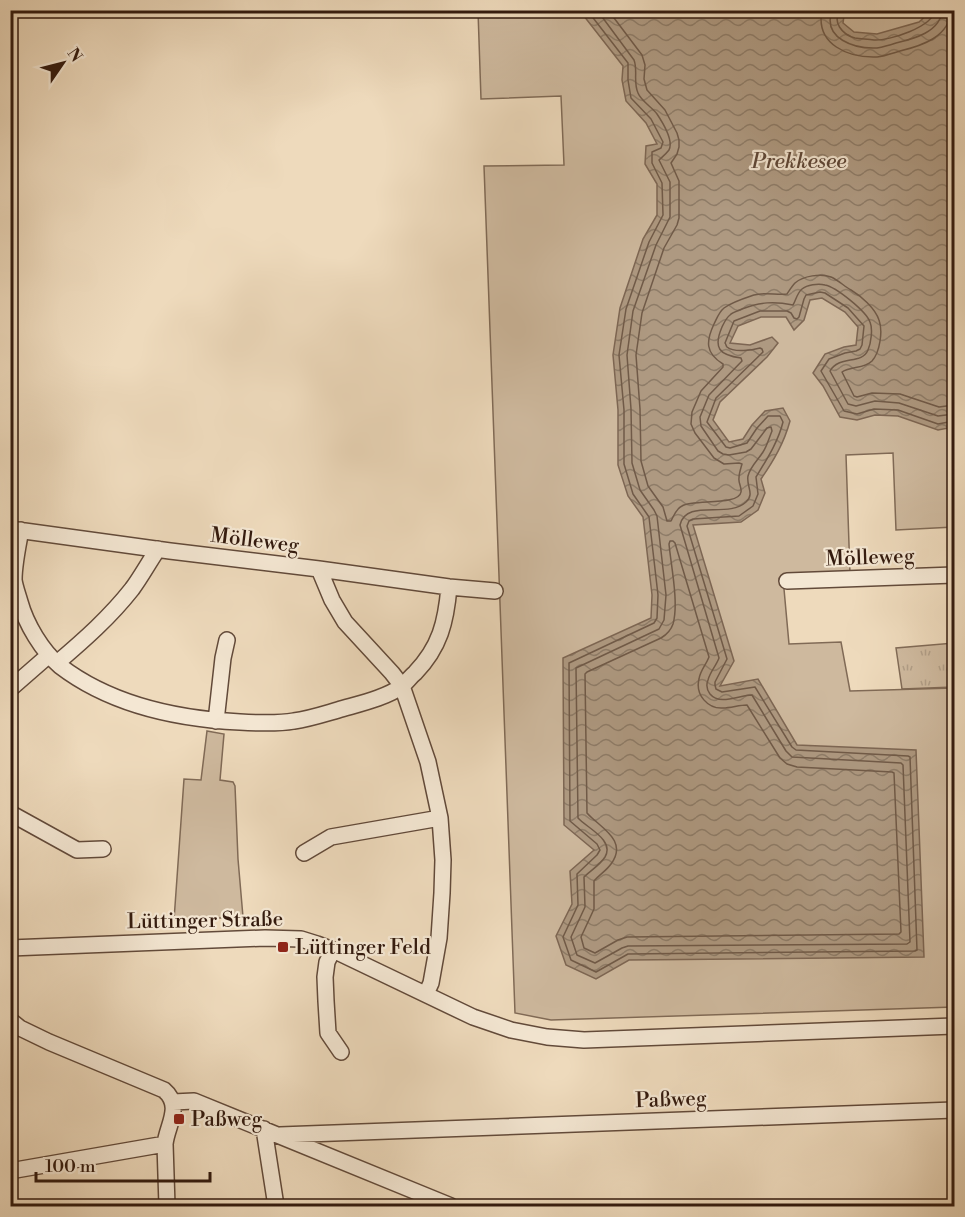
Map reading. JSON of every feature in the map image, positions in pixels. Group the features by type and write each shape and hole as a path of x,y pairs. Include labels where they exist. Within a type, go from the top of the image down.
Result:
{"street":[{"name":"Mölleweg","path":"16,530 449,587 495,591"},
{"path":"16,530 14,580 23,614 32,632 53,659 84,682 129,703 182,716 216,721 293,722 363,703 390,693 402,686 432,653 441,634 447,611 449,587"},
{"path":"10,689 89,635 133,587 158,549"},
{"path":"319,569 328,592 345,622 402,686 428,762 440,818 443,860 439,938 431,983 426,994"},
{"name":"Mölleweg","path":"787,581 954,575"},
{"path":"216,721 227,640"},
{"path":"10,813 77,850 103,849"},
{"path":"304,853 331,837 440,818"},
{"name":"Lüttinger Straße","path":"10,948 265,938 301,939 333,950 473,1017 512,1030 547,1037 584,1040 954,1026"},
{"path":"333,950 327,962 325,977 328,1033 341,1052"},
{"path":"14,1026 164,1090 170,1095 174,1109 165,1144 167,1206"},
{"path":"173,1102 194,1101 452,1206"},
{"name":"Paßweg","path":"280,1135 954,1110"},
{"path":"264,1129 276,1206"},
{"path":"10,1171 165,1144"}],"green space":[{"path":"478,11 954,11 954,527 896,530 893,453 846,455 850,574 783,578 789,644 841,642 850,691 954,688 954,1007 551,1020 515,1013 484,166 564,165 561,96 481,99"},
{"path":"954,643 954,687 902,689 896,648"},
{"path":"207,731 224,734 220,780 233,782 235,786 243,917 174,920 184,779 201,780"}],"water":[{"name":"Prekkesee","path":"580,11 864,11 844,16 843,23 854,32 877,34 919,22 931,11 954,11 954,427 938,430 898,416 875,415 857,420 840,417 813,373 825,354 856,345 858,327 845,312 822,298 810,300 804,320 794,330 786,317 761,317 738,326 730,343 750,345 772,337 778,343 767,357 720,402 713,420 729,442 743,439 765,411 783,408 790,421 788,429 761,479 765,493 758,510 741,522 693,525 734,661 720,686 758,679 797,745 916,750 924,957 629,960 596,979 566,965 556,936 572,904 570,871 594,850 564,825 563,658 651,618 652,595 643,517 628,496 618,465 618,410 613,355 620,308 643,239 657,215 657,184 645,164 646,146 657,144 646,123 626,101 622,80 623,66"}],"place":[{"name":"Lüttinger Feld","path":"283,947"},
{"name":"Paßweg","path":"179,1119"}]}
